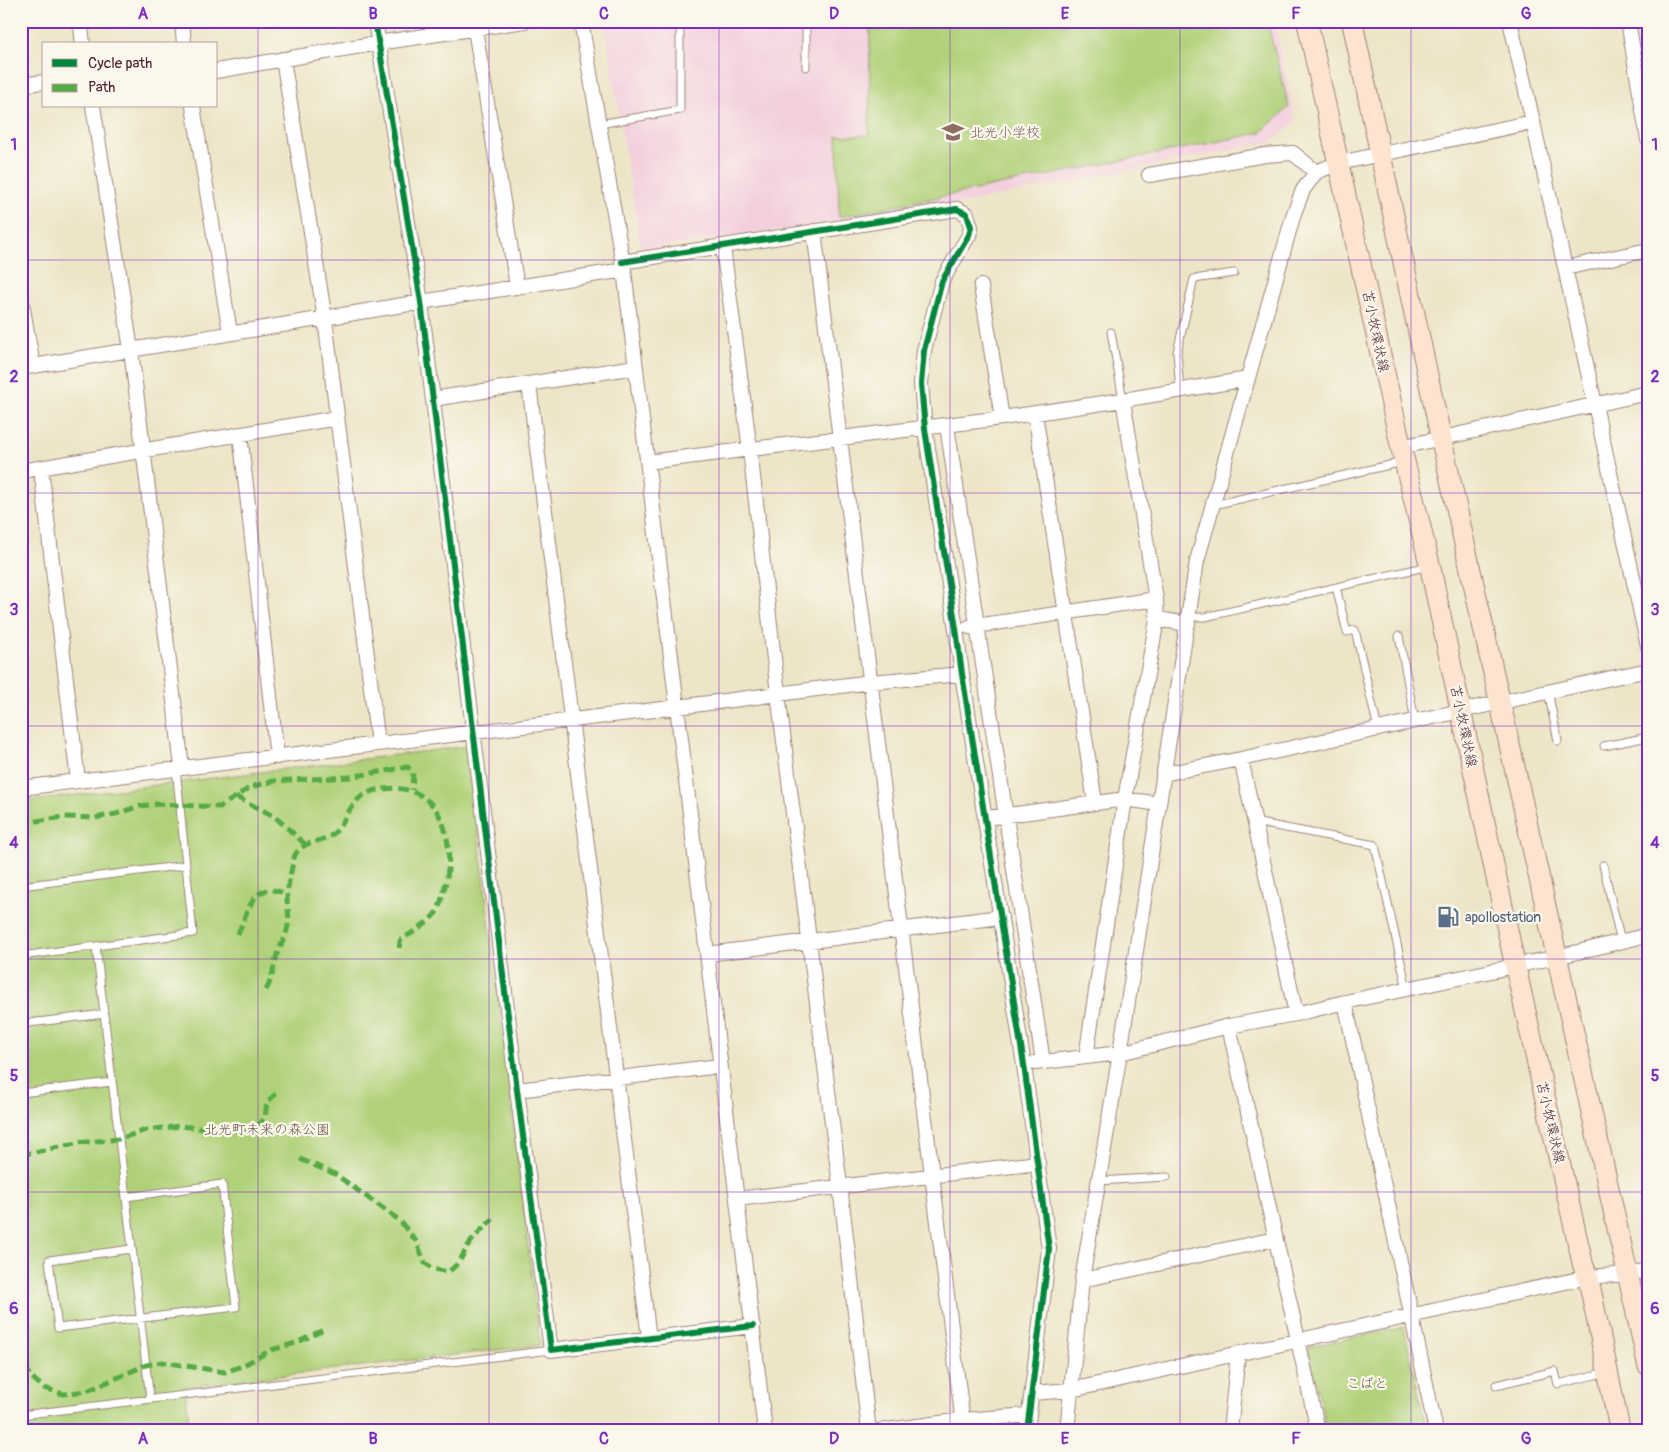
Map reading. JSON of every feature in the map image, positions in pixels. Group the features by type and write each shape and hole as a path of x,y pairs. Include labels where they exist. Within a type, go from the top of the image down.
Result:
{"main road":[{"name":"苫小牧環状線","path":"1307,21 1430,566 1515,965 1583,1265 1588,1277 1620,1431"},
{"path":"1352,21 1382,154 1441,438 1648,1366"}],"street":[{"path":"82,21 80,27 83,42"},
{"path":"182,21 184,42"},
{"path":"375,21 421,302 551,1350 753,1326"},
{"path":"218,70 525,21"},
{"path":"581,21 623,266 765,1431"},
{"path":"1510,21 1648,646"},
{"path":"1628,21 1648,140"},
{"path":"475,29 517,287"},
{"path":"283,59 325,319 378,744"},
{"path":"21,85 42,82"},
{"path":"93,108 131,350 179,767"},
{"path":"193,108 230,333"},
{"path":"1067,1431 1082,1280 1120,1053 1197,561 1294,213 1303,190 1316,172 1339,163 1533,122"},
{"path":"1149,175 1265,155 1293,153 1316,172"},
{"path":"21,298 27,367 517,287 814,231 957,209 968,214 971,227 969,235 942,282 924,350 921,384 925,429 1024,1065 1049,1249 1027,1431"},
{"path":"814,231 963,1425"},
{"path":"724,247 869,1431"},
{"path":"1565,268 1648,250"},
{"path":"981,286 1002,418"},
{"path":"433,399 635,367"},
{"path":"647,462 925,429 1123,400 1248,379"},
{"path":"529,384 649,1338"},
{"path":"1404,454 1441,438 1648,393"},
{"path":"1086,1057 1124,798 1157,619 1156,599 1123,400"},
{"path":"1035,413 1095,802"},
{"path":"21,471 338,418"},
{"path":"946,426 1043,1062"},
{"path":"240,434 277,757"},
{"path":"41,468 78,781"},
{"path":"956,629 1156,599"},
{"path":"1157,619 1188,620"},
{"path":"1164,774 1241,759 1648,670"},
{"path":"21,788 871,682 962,674"},
{"path":"1241,759 1296,1014"},
{"path":"986,818 1124,798 1159,804"},
{"path":"707,954 1001,917"},
{"path":"1024,1065 1120,1053 1229,1026 1296,1014 1557,957 1648,935"},
{"path":"1344,1002 1436,1431"},
{"path":"1229,1026 1318,1431"},
{"path":"518,1090 720,1066"},
{"path":"737,1199 1038,1163"},
{"path":"1082,1280 1275,1238"},
{"path":"1032,1393 1071,1390 1588,1277 1628,1274 1648,1270"},
{"path":"1230,1431 1238,1354"},
{"path":"878,1431 963,1425 1029,1415"}],"lane":[{"path":"599,124 680,110 680,21"},
{"path":"806,21 806,68"},
{"path":"1180,391 1177,352 1194,279 1234,273"},
{"path":"1111,332 1123,400"},
{"path":"1213,505 1404,454"},
{"path":"1188,620 1430,566"},
{"path":"1336,587 1347,632 1356,630 1378,729"},
{"path":"1399,636 1414,721"},
{"path":"1548,692 1558,741"},
{"path":"1604,746 1648,737"},
{"path":"21,956 193,933 179,767"},
{"path":"1254,822 1375,846 1408,989"},
{"path":"21,886 186,865"},
{"path":"1603,865 1621,942"},
{"path":"96,946 150,1399"},
{"path":"21,1024 104,1014"},
{"path":"21,1093 112,1082"},
{"path":"1098,1181 1167,1177"},
{"path":"126,1197 222,1184 236,1307 58,1328 50,1260 132,1249"},
{"path":"21,1415 551,1350"},
{"path":"1496,1385 1555,1371 1558,1384 1608,1372"}],"shaded area":[{"name":"北光小学校","path":"604,21 1274,21 1296,121 1272,142 963,203 641,250"}],"green space":[{"path":"870,21 1267,21 1289,107 1260,133 839,217 837,136 869,135"},
{"name":"北光町未来の森公園","path":"468,746 540,1345 185,1387 190,1431 21,1431 21,802"},
{"name":"こばと","path":"1404,1327 1427,1431 1327,1431 1308,1347"}],"marked path":[{"path":"21,823 65,817 95,818 116,814 140,806 159,804 220,807 251,787 274,781 350,777 408,767 413,773 412,790"},
{"path":"266,990 288,926 287,893 295,855 309,843 332,835 355,802 360,798 373,791 394,788 411,791 425,798 436,809 443,823 449,858 443,896 438,910 429,920 400,941 399,951"},
{"path":"236,797 274,816 305,844"},
{"path":"238,934 249,906 260,893 267,890 287,895"},
{"path":"21,1155 77,1143 119,1139 146,1130 181,1126 225,1131 257,1127 265,1118 267,1102 278,1092"},
{"path":"300,1159 335,1174 399,1220 416,1241 425,1263 434,1269 448,1272 453,1268 481,1230 493,1219"},
{"path":"21,1351 29,1375 44,1388 63,1394 87,1391 146,1365 162,1362 225,1372 242,1366 271,1350 296,1343 323,1330"}],"cycle path":[{"path":"375,21 421,302 517,1090 551,1350 753,1326"},
{"path":"622,262 957,209 967,214 971,227 969,235 942,281 924,350 921,384 925,429 1024,1065 1049,1249 1027,1431"}],"place":[{"name":"北光小学校","path":"953,132"},
{"name":"apollostation","path":"1448,917"}]}
